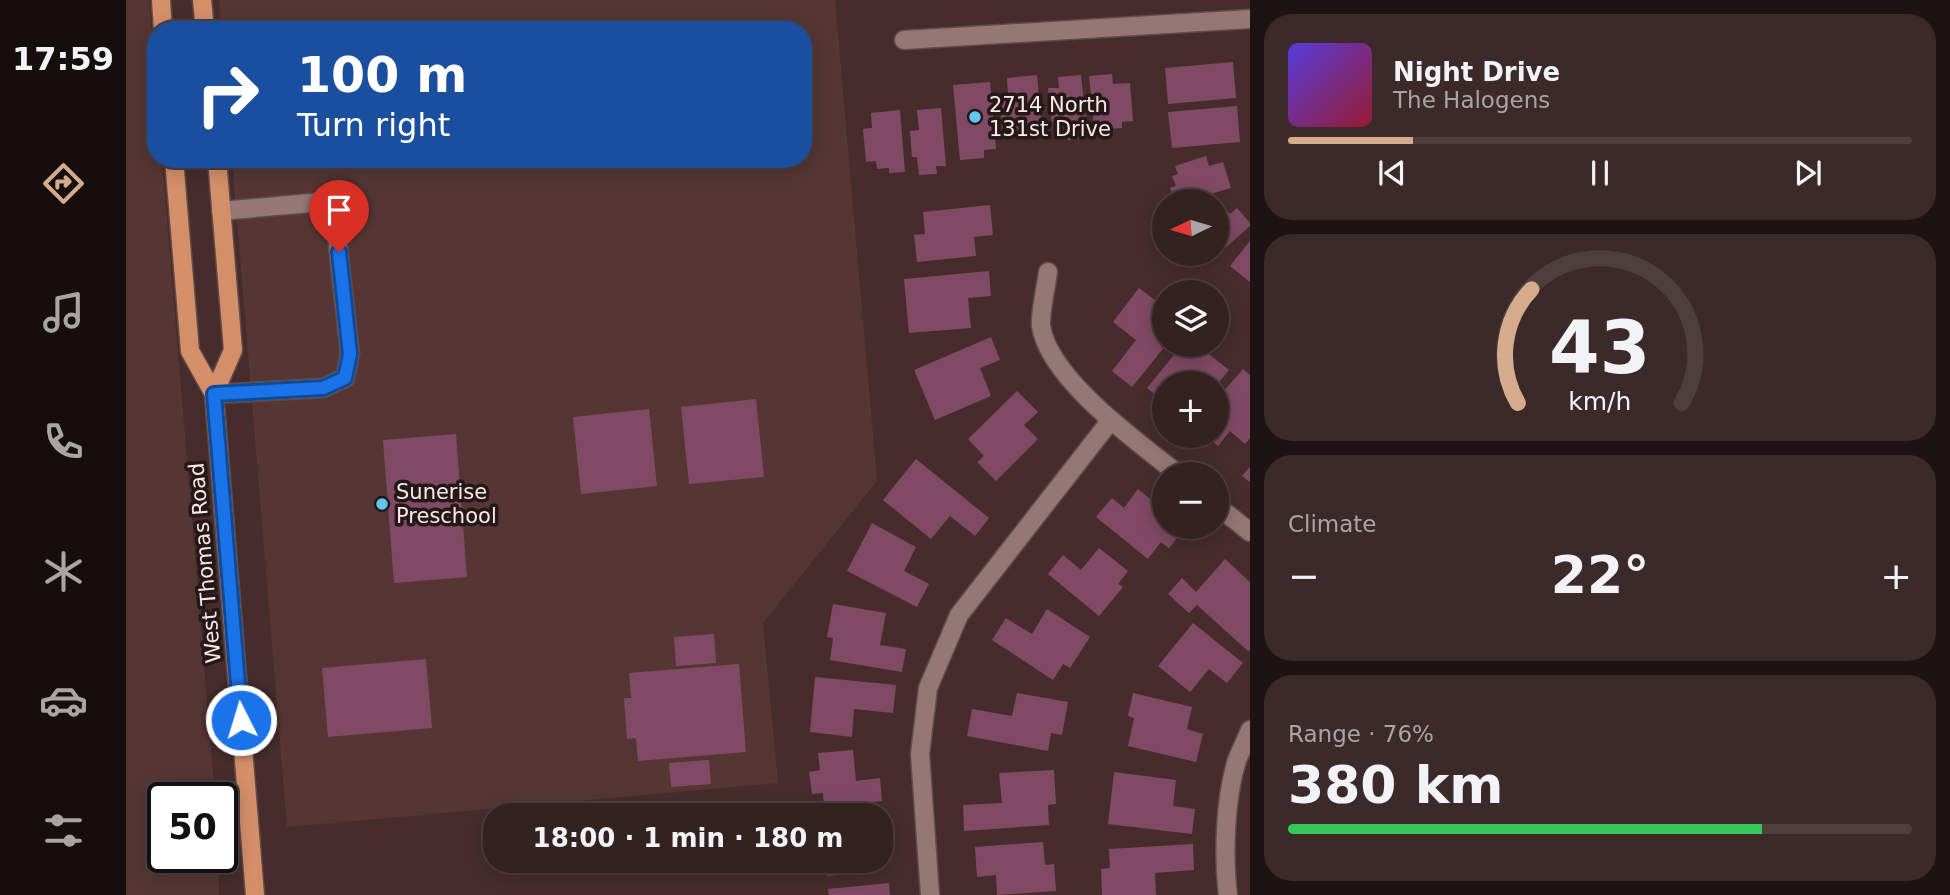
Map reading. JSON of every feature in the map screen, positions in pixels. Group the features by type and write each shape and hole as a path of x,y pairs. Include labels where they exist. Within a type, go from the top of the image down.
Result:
{"main road":[{"path":"161,0 162,21"},
{"path":"202,0 204,21"},
{"name":"West Thomas Road","path":"175,168 190,351 214,394 255,895"},
{"name":"West Thomas Road","path":"214,394 233,350 218,168"}],"street":[{"path":"904,40 1250,19"},
{"path":"214,394 323,388 345,378 350,354 333,201 221,211"},
{"path":"1048,272 1041,325 1048,346 1065,373 1111,420 1163,462"},
{"path":"930,895 920,754 928,688 959,615 1111,420"},
{"path":"1229,515 1250,532"},
{"path":"1228,895 1225,874 1227,814 1237,761 1250,730"}],"shaded area":[{"path":"126,0 149,0 147,168 163,168 214,782 147,782 147,873 219,873 219,895 126,895"},
{"path":"219,0 835,0 877,481 763,623 778,783 555,803 483,803 483,809 287,827 233,168 812,168 812,21 220,21"}],"building":[{"path":"1233,62 1236,98 1168,104 1165,68"},
{"path":"1112,74 1113,84 1130,83 1133,121 1122,122 1122,128 1109,129 1110,135 1095,136 1089,76"},
{"path":"1037,75 1042,131 1014,134 1013,126 1002,127 999,96 1008,95 1007,78"},
{"path":"1081,75 1088,138 1068,140 1066,120 1052,122 1048,88 1059,88 1058,77"},
{"name":"2714 North 131st Drive","path":"990,82 996,149 984,150 984,158 960,160 953,85"},
{"path":"1237,106 1240,142 1172,148 1168,112"},
{"path":"941,108 946,166 936,166 937,174 919,175 917,157 912,157 910,131 919,130 917,110"},
{"path":"900,110 905,172 889,173 889,168 877,169 876,161 866,162 863,129 872,128 871,113"},
{"path":"1206,156 1209,166 1223,162 1231,188 1170,189 1176,186 1172,176 1178,174 1175,166"},
{"path":"990,205 993,235 974,237 976,256 917,262 914,235 925,234 923,212"},
{"path":"1237,208 1250,226 1229,245 1229,213"},
{"path":"1250,241 1250,282 1230,266"},
{"path":"989,271 991,296 968,298 971,328 909,333 904,279"},
{"path":"1139,288 1152,298 1152,357 1156,357 1132,387 1112,371 1136,340 1113,322"},
{"path":"991,337 1000,360 980,368 991,396 935,420 914,370"},
{"path":"1172,357 1212,357 1229,370 1228,371 1161,371"},
{"path":"1243,369 1250,375 1250,438 1245,444 1229,432 1229,385"},
{"path":"1017,391 1038,412 1024,425 1038,439 996,481 977,462 984,456 968,439"},
{"path":"756,399 764,477 689,484 681,407"},
{"path":"649,409 657,486 581,494 573,417"},
{"path":"456,434 467,577 394,583 383,440"},
{"path":"916,459 989,518 975,536 950,516 931,539 883,500"},
{"path":"1250,467 1250,482 1242,476"},
{"path":"1138,489 1152,500 1152,539 1176,539 1169,548 1161,542 1148,559 1096,517 1112,498 1124,508"},
{"path":"872,523 916,547 904,571 929,584 917,607 847,571"},
{"path":"1099,548 1128,571 1118,584 1123,587 1099,616 1048,574 1063,555 1081,570"},
{"path":"1225,559 1250,582 1248,651 1197,605 1189,613 1168,594 1182,578 1196,592"},
{"path":"833,604 886,613 880,645 906,649 902,672 830,660 833,638 827,637"},
{"path":"1047,609 1090,637 1070,668 1063,664 1053,680 992,640 1006,618 1032,634"},
{"path":"1193,623 1243,663 1227,683 1209,669 1190,692 1158,666"},
{"path":"714,634 716,663 676,666 674,637"},
{"path":"426,659 432,728 328,737 322,668"},
{"path":"739,664 746,752 638,761 636,738 627,739 624,698 631,698 629,673"},
{"path":"815,677 896,685 893,713 854,709 852,737 810,732"},
{"path":"1017,693 1068,702 1062,735 1051,733 1048,751 967,736 972,709 1012,716"},
{"path":"1133,693 1192,707 1187,729 1203,734 1196,762 1128,746 1134,718 1128,716"},
{"path":"853,750 856,781 880,778 882,801 824,803 823,793 812,794 809,772 820,770 818,753"},
{"path":"709,760 711,784 671,787 669,763"},
{"path":"1054,770 1056,804 1048,805 1049,825 964,831 963,805 1002,803 999,773"},
{"path":"1114,772 1176,780 1173,806 1195,809 1192,834 1108,824"},
{"path":"1043,842 1045,865 1054,864 1056,891 997,895 996,875 977,877 975,847"},
{"path":"1193,844 1194,870 1155,873 1156,895 1102,895 1101,869 1110,868 1109,849"},
{"path":"827,873 864,873 827,876"},
{"path":"889,883 890,895 829,895 828,889"}],"place":[{"name":"2714 North 131st Drive","path":"975,117"},
{"name":"Sunerise Preschool","path":"382,504"}],"route":[{"path":"241,720 214,394 323,388 345,378 350,354 339,252"}]}
